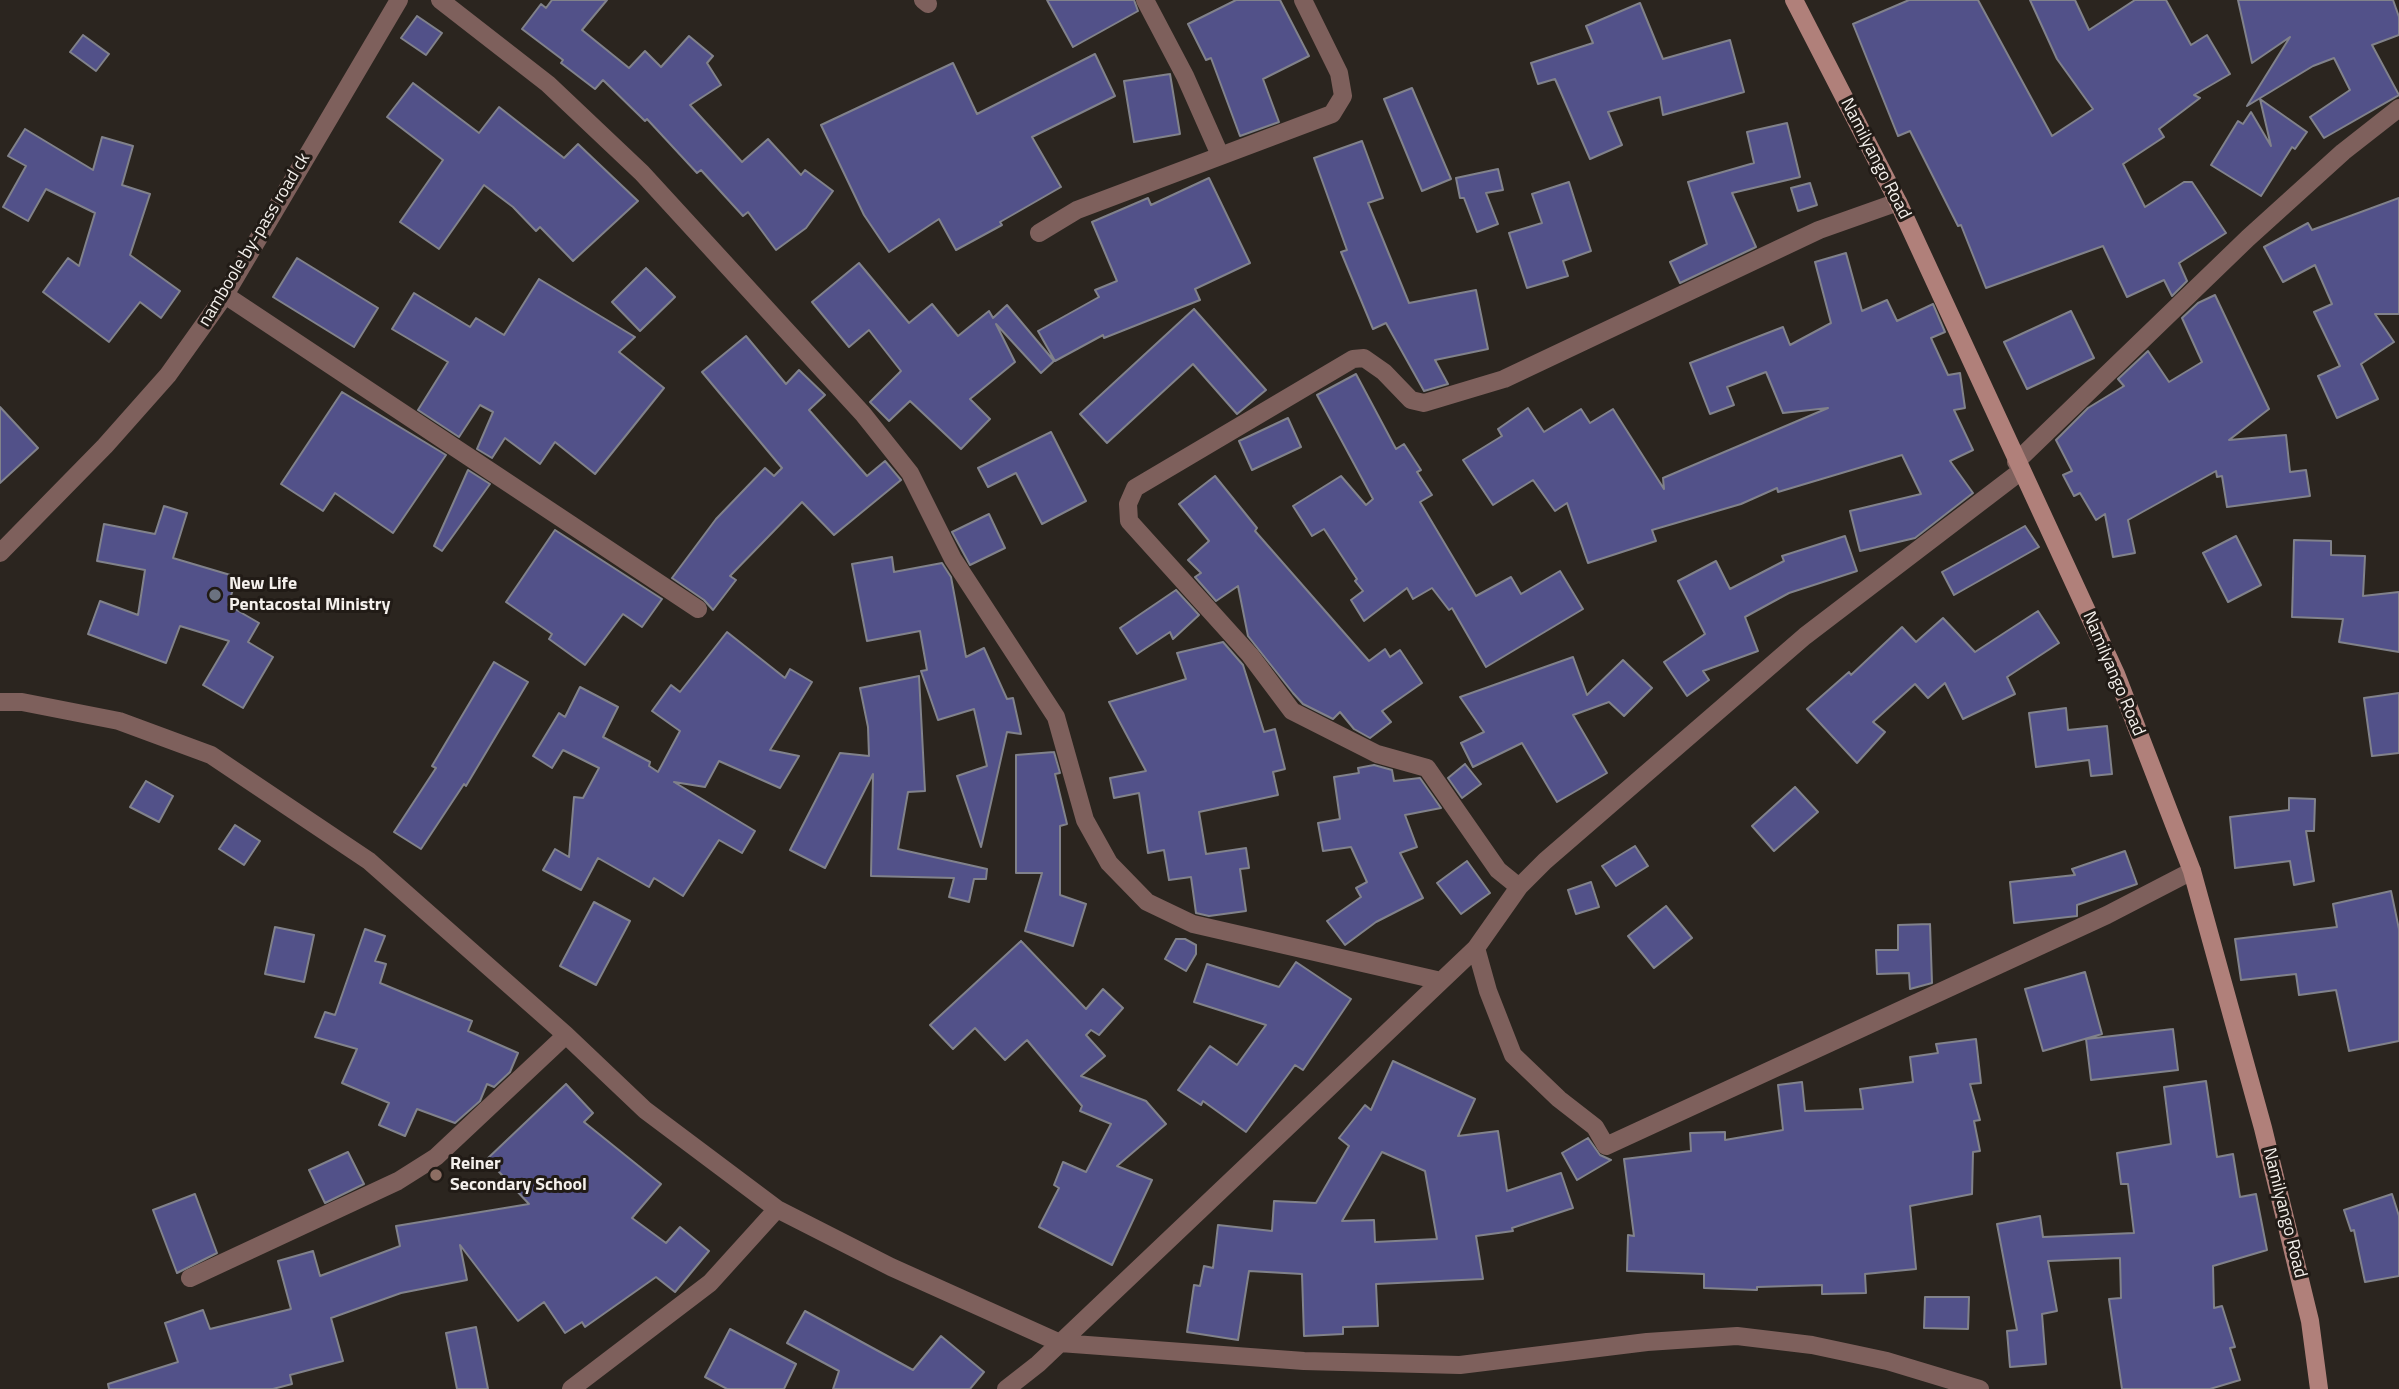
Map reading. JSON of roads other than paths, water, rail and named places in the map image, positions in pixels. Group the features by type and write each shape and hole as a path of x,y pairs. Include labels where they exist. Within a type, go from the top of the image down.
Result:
{"main road":[{"name":"Namilyango Road","path":"1794,0 1898,202 2018,467 2116,674 2192,871 2263,1128 2311,1321 2319,1389"}],"street":[{"name":"namboole by-pass road ck","path":"0,553 105,446 168,375 226,295 399,0"},
{"path":"440,0 548,85 642,173 863,414 910,473 953,559 1056,717 1085,820 1109,863 1147,902 1194,924 1441,981"},
{"path":"1145,0 1185,76 1220,155"},
{"path":"1040,233 1077,210 1332,114 1343,96 1339,73 1303,0"},
{"path":"1006,1389 1038,1364 1476,948 1520,887 1545,862 1805,636 2018,467 2248,238 2343,152 2399,108"},
{"path":"1520,887 1498,870 1427,768 1377,754 1292,711 1250,655 1129,520 1128,504 1135,488 1353,359 1364,358 1384,372 1411,400 1424,403 1504,379 1819,230 1898,202"},
{"path":"226,295 698,609"},
{"path":"0,702 22,702 119,721 211,755 369,862 566,1035 645,1110 777,1209 891,1267 1060,1343 1304,1361 1460,1364 1647,1342 1737,1336 1812,1345 1887,1361 1980,1389"},
{"path":"1476,948 1488,991 1513,1055 1559,1099 1595,1128 1606,1146 2107,915 2192,871"},
{"path":"190,1278 398,1181 436,1157 566,1035"},
{"path":"571,1389 710,1283 777,1209"}],"place":[{"name":"New Life Pentacostal Ministry","path":"215,595"},
{"name":"Reiner Secondary School","path":"436,1175"}]}
